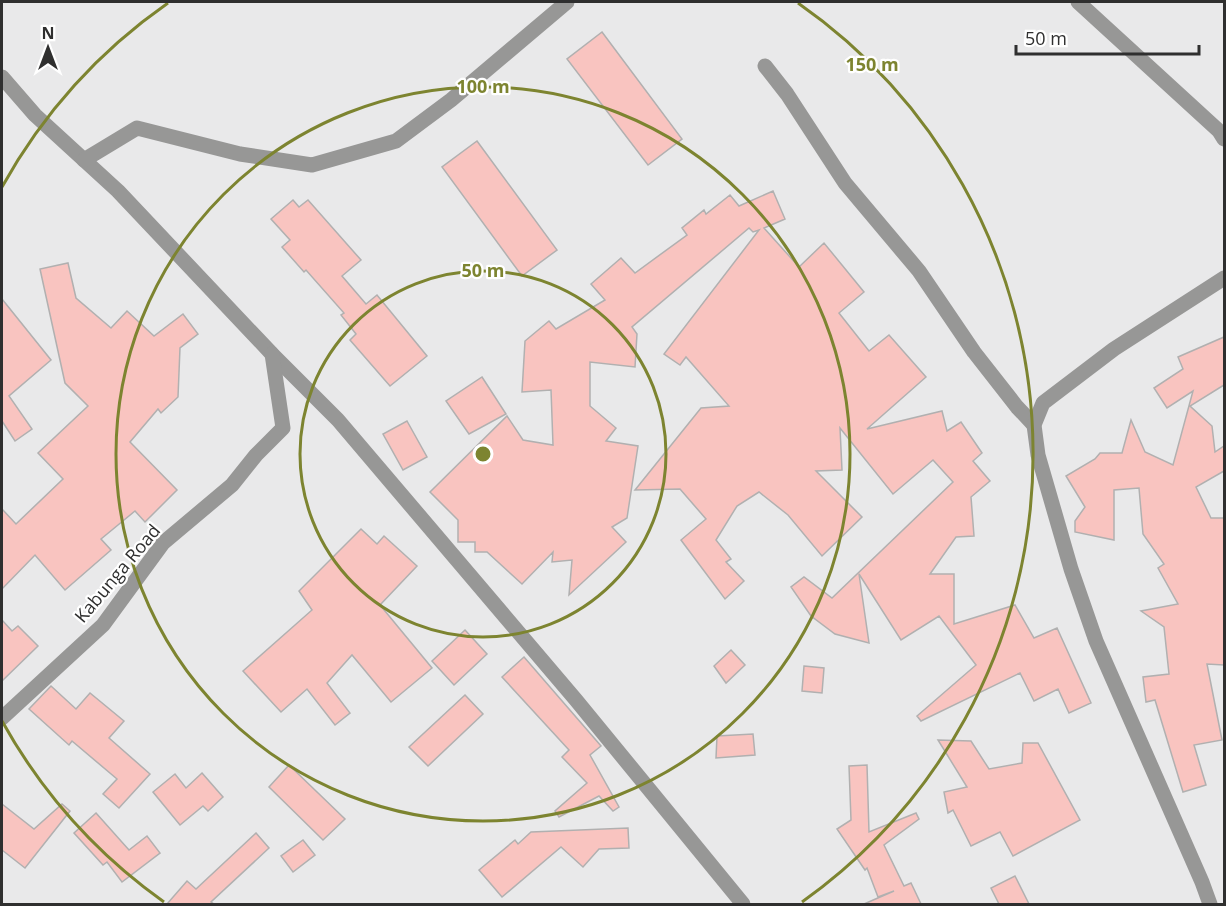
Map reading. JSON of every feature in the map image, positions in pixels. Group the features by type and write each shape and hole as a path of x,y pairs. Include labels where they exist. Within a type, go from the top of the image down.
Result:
{"street":[{"path":"84,160 137,128 240,154 312,165 396,141 451,100 567,2"},
{"path":"1078,2 1219,131 1224,139"},
{"path":"765,66 787,94 845,183 919,271 974,351 1017,407 1034,424"},
{"path":"2,77 35,116 118,190 272,354 338,420 478,583 743,904"},
{"path":"1210,904 1096,641 1071,569 1038,454 1034,424 1043,404 1114,350 1224,278"},
{"name":"Kabunga Road","path":"2,717 103,625 163,543 232,485 256,455 283,428 272,354"}],"building":[{"path":"602,32 682,139 648,165 567,59"},
{"path":"477,141 557,250 522,276 442,167"},
{"path":"773,191 785,219 764,228 799,267 824,243 864,292 839,313 869,351 889,335 926,377 867,429 942,411 947,431 961,422 982,453 973,461 990,481 971,497 974,536 956,537 930,574 954,574 954,624 1015,605 1034,638 1057,628 1091,703 1069,713 1058,689 1034,701 1020,673 921,721 917,716 976,665 939,616 901,640 859,574 869,643 835,634 811,616 791,587 804,577 832,598 953,482 933,460 893,494 840,428 842,470 816,471 862,517 822,556 788,515 759,492 737,506 716,540 731,559 726,562 744,581 725,599 681,540 706,519 680,489 635,490 701,408 729,406 686,357 680,365 664,354 759,230 753,232 749,228 632,327 637,334 635,367 590,362 590,406 616,428 606,441 638,446 627,518 612,527 626,542 569,595 572,560 552,562 553,552 522,584 487,552 475,552 475,542 458,542 458,520 430,492 507,416 523,440 553,445 551,390 522,392 525,341 549,321 556,329 605,300 591,284 621,258 635,273 687,235 682,228 704,210 706,214 730,195 739,206"},
{"path":"293,200 299,207 308,200 361,260 342,276 366,304 377,295 427,356 390,386 350,340 356,334 341,315 344,313 282,247 290,240 271,219"},
{"path":"68,263 76,298 111,328 127,311 154,336 183,314 198,334 180,348 178,397 161,413 158,409 130,442 177,490 145,522 135,511 101,539 111,550 65,590 35,555 2,589 2,509 16,524 63,479 38,453 88,406 65,383 40,269"},
{"path":"2,299 51,360 9,396 32,429 15,441 2,421"},
{"path":"1224,337 1224,385 1190,406 1212,426 1215,452 1224,446 1224,471 1196,487 1211,518 1224,518 1224,665 1207,664 1222,740 1194,745 1206,785 1183,792 1155,700 1146,702 1143,677 1169,674 1164,627 1141,611 1178,604 1158,568 1164,564 1143,534 1139,488 1114,490 1114,540 1075,532 1075,521 1085,507 1066,476 1095,459 1100,453 1122,453 1131,420 1145,452 1173,465 1193,391 1167,408 1154,388 1183,369 1178,357"},
{"path":"482,377 506,414 469,434 446,401"},
{"path":"407,421 427,457 403,470 383,434"},
{"path":"361,529 377,544 384,536 417,566 380,605 432,668 391,702 352,655 327,683 350,713 335,725 307,689 281,712 243,671 312,610 299,591"},
{"path":"2,620 12,631 18,626 38,646 2,681"},
{"path":"465,630 487,654 454,685 432,661"},
{"path":"731,650 745,665 726,683 714,666"},
{"path":"524,657 601,746 590,755 619,807 613,811 599,796 559,817 555,811 587,783 562,757 569,750 502,677"},
{"path":"804,666 824,668 822,693 802,691"},
{"path":"51,686 76,709 90,693 124,721 109,738 150,774 119,808 103,794 117,779 72,741 69,745 29,709"},
{"path":"465,695 483,714 428,766 409,747"},
{"path":"753,734 755,755 716,758 717,736"},
{"path":"938,740 971,741 989,769 1022,763 1023,743 1038,743 1080,820 1013,856 1000,832 971,846 953,810 948,813 944,792 967,787"},
{"path":"289,765 345,819 323,840 269,787"},
{"path":"867,765 869,832 916,813 919,819 884,845 904,886 911,883 921,904 864,904 894,891 878,897 867,868 865,870 837,829 851,820 849,766"},
{"path":"202,773 223,797 208,811 203,806 180,825 153,792 175,774 186,788"},
{"path":"2,804 34,829 62,804 70,811 25,868 2,850"},
{"path":"96,813 129,850 147,836 160,853 122,882 107,862 103,865 74,833"},
{"path":"628,828 629,848 599,849 583,867 561,847 502,897 479,870 515,840 518,844 531,832"},
{"path":"256,833 269,848 211,902 214,904 167,904 187,881 196,889"},
{"path":"303,840 315,855 293,872 281,856"},
{"path":"1015,876 1029,904 999,904 991,888"}]}
